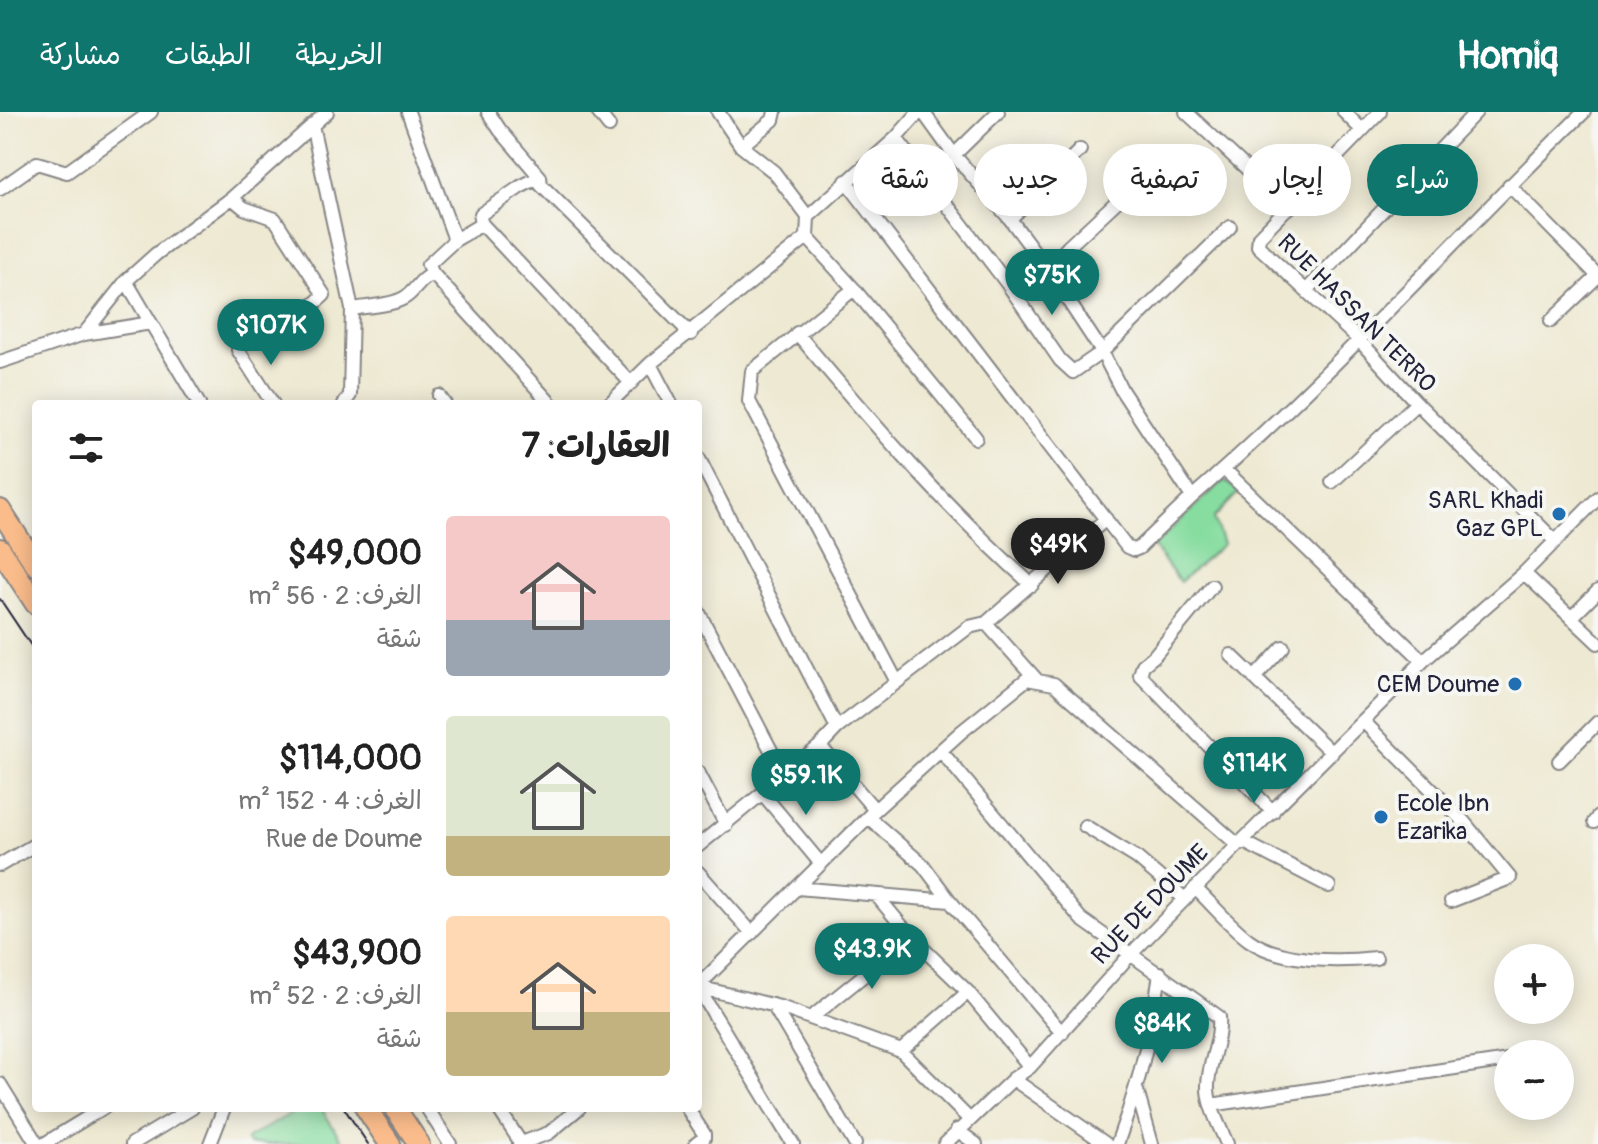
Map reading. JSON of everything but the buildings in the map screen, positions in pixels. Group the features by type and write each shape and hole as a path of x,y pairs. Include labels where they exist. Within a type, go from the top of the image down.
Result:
{"main road":[{"path":"0,510 32,559"},
{"path":"0,549 32,598"},
{"path":"369,1112 390,1144"},
{"path":"398,1112 419,1144"}],"street":[{"path":"0,189 37,163 67,172 151,112"},
{"path":"84,334 126,281 156,254 232,198 327,112"},
{"path":"408,112 455,240"},
{"path":"488,112 540,177 541,185 691,334"},
{"path":"598,112 609,126"},
{"path":"718,112 741,146 774,172 808,217 807,237 854,289 976,438"},
{"path":"741,146 773,120 775,112"},
{"path":"808,217 921,112 946,144"},
{"path":"958,151 998,112"},
{"path":"1186,112 1243,165"},
{"path":"1344,112 1362,130"},
{"name":"RUE HASSAN TERRO","path":"1349,144 1380,112"},
{"path":"1306,291 1476,112"},
{"path":"846,181 1127,547 1134,550 1359,340 1584,112"},
{"path":"312,125 352,309 350,395 347,400"},
{"path":"896,138 1009,286 1060,360 1073,372 1102,352 1230,227"},
{"path":"958,160 1010,219 1048,270 1192,497"},
{"path":"540,177 481,214 482,224 631,383"},
{"path":"1509,185 1598,276 1551,321"},
{"path":"232,198 244,208 275,219 324,295 313,305 239,346 238,350 270,400"},
{"path":"1048,270 1103,214"},
{"path":"1010,219 1013,216"},
{"name":"RUE HASSAN TERRO","path":"1281,216 1257,242 1258,246 1359,340 1417,403 1555,541"},
{"path":"482,224 455,240 428,265 547,400"},
{"path":"613,400 650,364 691,334 807,237"},
{"path":"352,309 407,297 428,274 433,274"},
{"path":"126,281 197,400"},
{"path":"854,289 752,371 749,401 897,682"},
{"path":"0,362 84,334 151,323"},
{"path":"797,333 867,417 1001,557 1032,585"},
{"path":"650,364 669,400"},
{"path":"1332,482 1417,403"},
{"path":"702,465 837,728"},
{"path":"1224,469 1423,661"},
{"name":"RUE DE DOUME","path":"945,1144 1013,1079 1030,1067 1130,955 1423,661 1524,573 1598,498"},
{"path":"702,843 820,746 837,728 969,627 986,623 1106,519"},
{"path":"1524,573 1598,643"},
{"path":"1212,586 1143,665 1140,675 1273,812"},
{"path":"1571,618 1598,591"},
{"path":"702,619 784,775"},
{"path":"986,623 1036,679"},
{"path":"1254,678 1283,647"},
{"path":"1231,655 1332,753"},
{"path":"702,983 871,814 1027,679 1054,684 1241,843 1329,886"},
{"path":"1363,721 1464,822 1510,878 1451,901"},
{"path":"1559,761 1598,722"},
{"path":"820,746 871,814 923,865 1062,1033"},
{"path":"941,751 1081,919 1219,1017 1220,1033 1208,1085 1211,1105 1227,1144"},
{"path":"702,780 726,825"},
{"path":"763,794 821,864"},
{"path":"1085,826 1137,858 1185,899"},
{"path":"0,865 32,846"},
{"path":"702,877 752,933"},
{"path":"797,888 950,901"},
{"path":"1195,888 1250,941 1293,957 1340,962 1376,958"},
{"path":"877,896 911,937 968,992 1030,1067"},
{"path":"811,1018 911,937"},
{"path":"1117,1144 1137,1091 1153,1028 1160,973"},
{"path":"702,988 773,1005 901,1051 970,1120"},
{"path":"901,1051 968,992"},
{"path":"702,994 790,1143"},
{"path":"773,1005 855,1144"},
{"path":"1211,1105 1494,1062"},
{"path":"1013,1079 1106,1144"},
{"path":"0,1084 37,1144"},
{"path":"1137,1091 1152,1144"},
{"path":"44,1144 96,1112"},
{"path":"132,1144 185,1112"},
{"path":"210,1144 222,1112"},
{"path":"430,1112 450,1144"},
{"path":"501,1112 520,1143 552,1138 575,1112"},
{"path":"690,1112 704,1134 704,1138 696,1144"},
{"path":"957,1130 976,1144"}],"green space":[{"path":"1224,480 1239,492 1214,518 1223,544 1180,582 1153,546"},
{"path":"294,1112 324,1112 344,1144 249,1144 246,1139"}],"tram line":[{"path":"0,599 32,647"},
{"path":"347,1112 368,1144"}],"place":[{"name":"SARL Khadi Gaz GPL","path":"1559,514"},
{"name":"CEM Doume","path":"1515,684"},
{"name":"Ecole Ibn Ezarika","path":"1381,817"}]}
